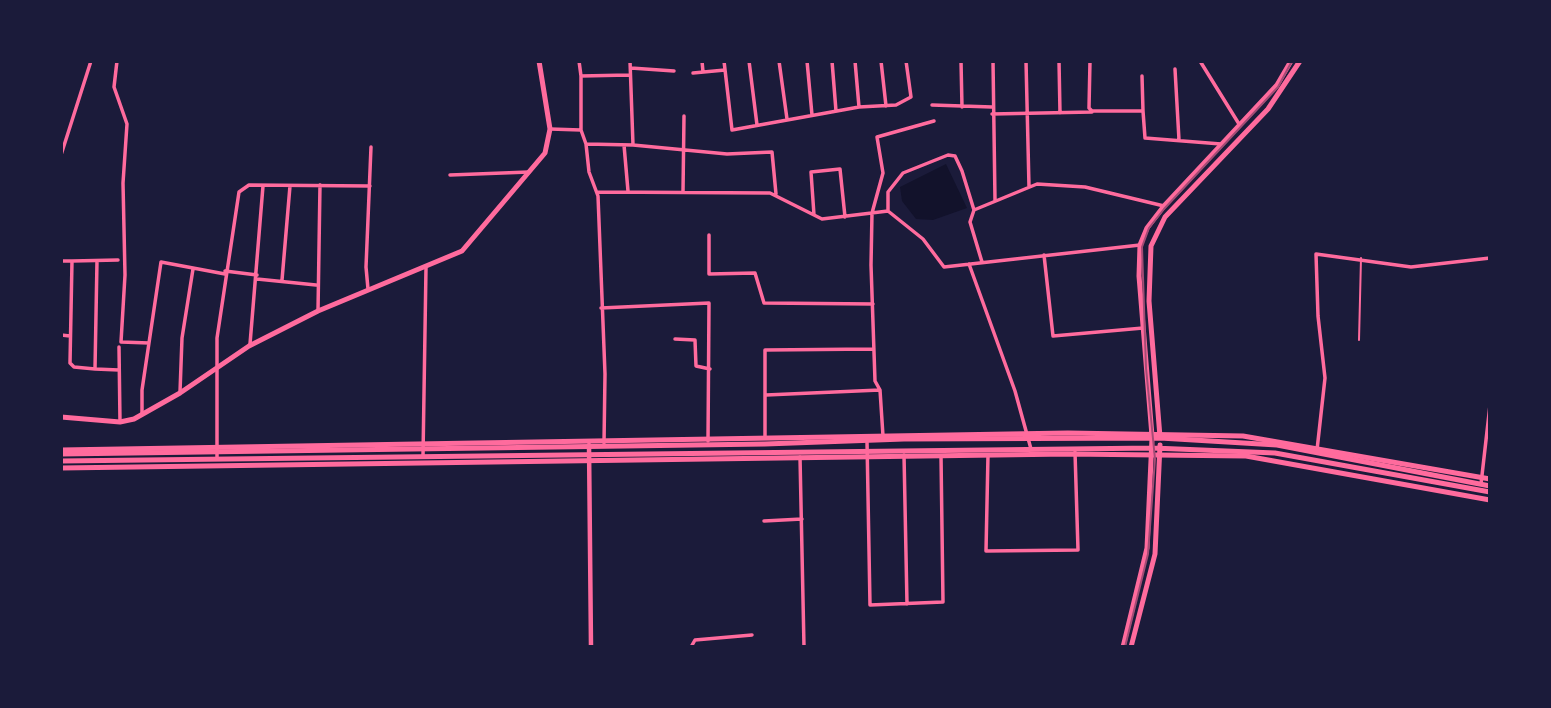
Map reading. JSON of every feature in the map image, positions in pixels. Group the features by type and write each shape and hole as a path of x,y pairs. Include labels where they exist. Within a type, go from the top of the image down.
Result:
{"main road":[{"path":"61,417 120,422 142,416 250,346 318,311 462,251 545,153 550,129 539,61"},
{"path":"1290,61 1277,85 1164,206 1147,228 1140,245 1143,328 1153,448 1147,548 1124,645 1131,646 1155,554 1160,438 1149,301 1151,246 1165,217 1268,109 1300,61"},
{"path":"61,452 1068,433 1243,436 1490,479"},
{"path":"61,452 1160,438 1238,441 1316,452 1490,486"},
{"path":"61,461 1153,448 1275,453 1490,492"},
{"path":"61,468 1068,454 1246,456 1490,500"}],"street":[{"path":"61,155 91,61"},
{"path":"117,61 114,87 127,124 122,183 125,275 121,342 149,343"},
{"path":"579,61 581,130 586,144 589,172 597,192 605,374 604,445"},
{"path":"630,61 633,145"},
{"path":"702,61 703,72"},
{"path":"724,61 732,130 859,107 887,106 911,97 906,61"},
{"path":"749,61 757,125"},
{"path":"779,61 787,120"},
{"path":"807,61 812,116"},
{"path":"832,61 836,111"},
{"path":"855,61 859,107"},
{"path":"881,61 887,106"},
{"path":"961,61 962,107"},
{"path":"993,61 995,200"},
{"path":"1026,61 1029,187"},
{"path":"1059,61 1060,113"},
{"path":"1090,61 1092,111"},
{"path":"1200,61 1240,126"},
{"path":"631,68 674,71"},
{"path":"1175,69 1179,140"},
{"path":"693,73 725,70"},
{"path":"581,76 629,75"},
{"path":"1142,76 1144,138 1223,144"},
{"path":"932,105 992,107"},
{"path":"992,114 1143,111"},
{"path":"683,192 684,116"},
{"path":"884,441 880,390 875,381 874,349 872,213 883,173 877,137 934,121"},
{"path":"550,129 581,130"},
{"path":"586,144 633,145 727,154 772,152 776,194"},
{"path":"624,145 628,191"},
{"path":"369,289 366,267 371,147"},
{"path":"888,211 888,192 903,173 948,155 955,156 974,210 970,222 982,262"},
{"path":"814,215 811,172 840,169 845,217"},
{"path":"450,175 530,172"},
{"path":"974,210 1037,184 1085,187 1164,206"},
{"path":"217,458 216,367 225,272 239,192 249,185 370,186"},
{"path":"318,311 316,285 320,185"},
{"path":"250,346 263,186"},
{"path":"282,280 290,186"},
{"path":"597,192 776,194 822,219 888,211 923,239 944,267 1140,245"},
{"path":"709,235 709,274 755,273 764,303 873,304"},
{"path":"1316,452 1325,378 1318,316 1317,254 1422,267 1490,258"},
{"path":"1044,255 1053,336 1143,328"},
{"path":"61,261 118,260"},
{"path":"72,261 71,366 119,370"},
{"path":"95,369 97,261"},
{"path":"142,416 160,262 193,269 316,285"},
{"path":"969,264 1030,439 1031,449"},
{"path":"423,456 425,268"},
{"path":"180,393 182,338 193,269"},
{"path":"601,308 709,303 708,443"},
{"path":"61,335 70,335"},
{"path":"676,339 695,340 696,366 710,369"},
{"path":"119,347 120,422"},
{"path":"765,444 765,350 874,349"},
{"path":"766,395 880,390"},
{"path":"1481,484 1490,405"},
{"path":"867,441 870,605 943,603 941,450"},
{"path":"589,445 591,647"},
{"path":"988,450 986,551 1079,550 1075,448"},
{"path":"800,452 804,647"},
{"path":"904,452 907,604"},
{"path":"764,521 803,519"},
{"path":"691,647 695,640 752,635"}],"lane":[{"path":"1359,340 1361,258"}],"shaded area":[{"path":"946,164 967,208 933,220 916,219 902,201 900,187"}],"railway":[{"path":"1125,647 1148,554 1155,459 1146,368 1142,247 1149,228 1164,209 1278,87 1292,61"}]}
